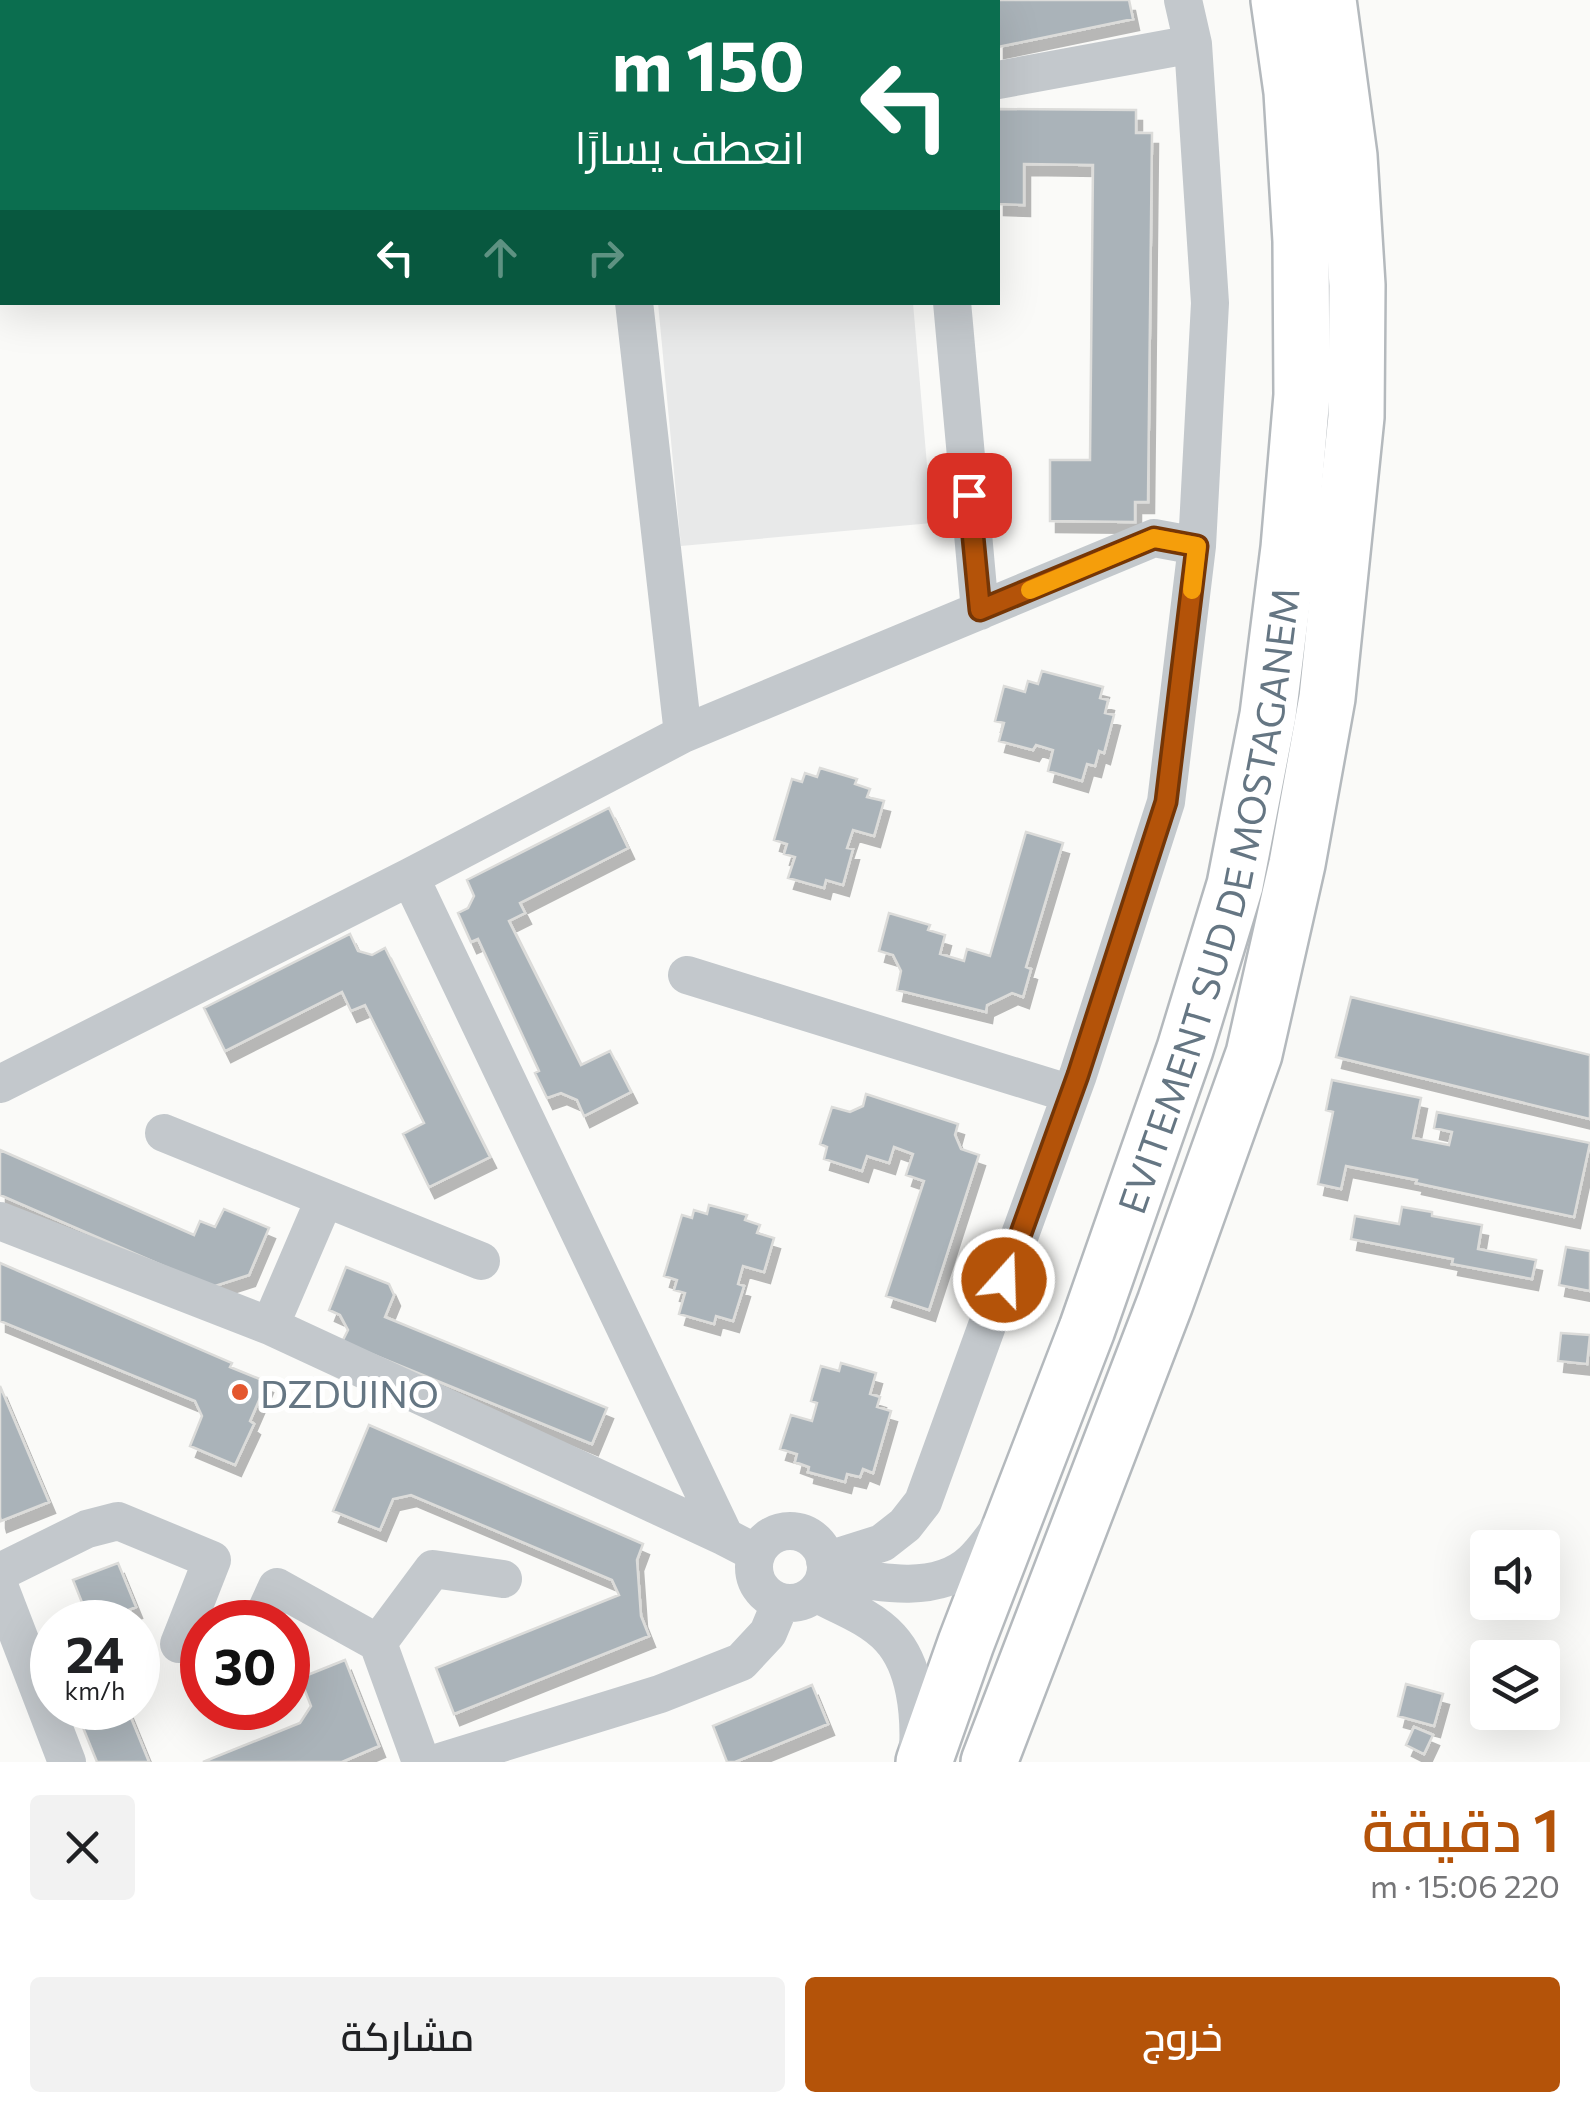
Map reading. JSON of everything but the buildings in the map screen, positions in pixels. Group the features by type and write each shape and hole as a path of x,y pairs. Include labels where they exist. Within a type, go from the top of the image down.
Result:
{"highway":[{"name":"EVITEMENT SUD DE MOSTAGANEM","path":"921,1762 1087,1328 1185,1049 1234,886 1268,715 1289,548 1302,395 1300,222 1292,92 1278,0"},
{"name":"EVITEMENT SUD DE MOSTAGANEM","path":"989,1762 1166,1303 1254,1054 1297,864 1328,698 1356,417 1357,285 1352,192 1328,0"}],"street":[{"path":"410,877 740,1545 754,1565 760,1588 769,1597 812,1582 882,1543 905,1526 923,1502 1071,1094 1166,802 1197,546 1210,303 1193,44 1184,0"},
{"path":"1000,80 1193,44"},
{"path":"634,305 683,734"},
{"path":"952,305 980,610"},
{"path":"0,1084 683,734 1154,538 1197,546"},
{"path":"687,976 1071,1094"},
{"path":"164,1133 481,1261"},
{"path":"270,1326 325,1198"},
{"path":"0,1221 270,1326 740,1545 795,1530 806,1534 822,1550 812,1582 741,1662 660,1694 440,1762"},
{"path":"812,1582 924,1582 945,1578 971,1564 1019,1506"},
{"path":"0,1572 87,1529 118,1521 212,1560 197,1600"},
{"path":"378,1644 433,1569 503,1579"},
{"path":"812,1582 891,1638 914,1688 920,1717 921,1762"},
{"path":"0,1588 68,1762"},
{"path":"271,1600 277,1588 299,1600"},
{"path":"310,1606 378,1644 421,1762"}],"shaded area":[{"path":"658,305 913,305 932,523 681,546"}],"slow traffic":[{"path":"1030,590 1154,538 1197,546 1192,590"}],"place":[{"name":"DZDUINO","path":"240,1392"}],"route":[{"path":"969,495 980,610 1154,538 1197,546 1166,802 1078,1075 1004,1280"}]}
